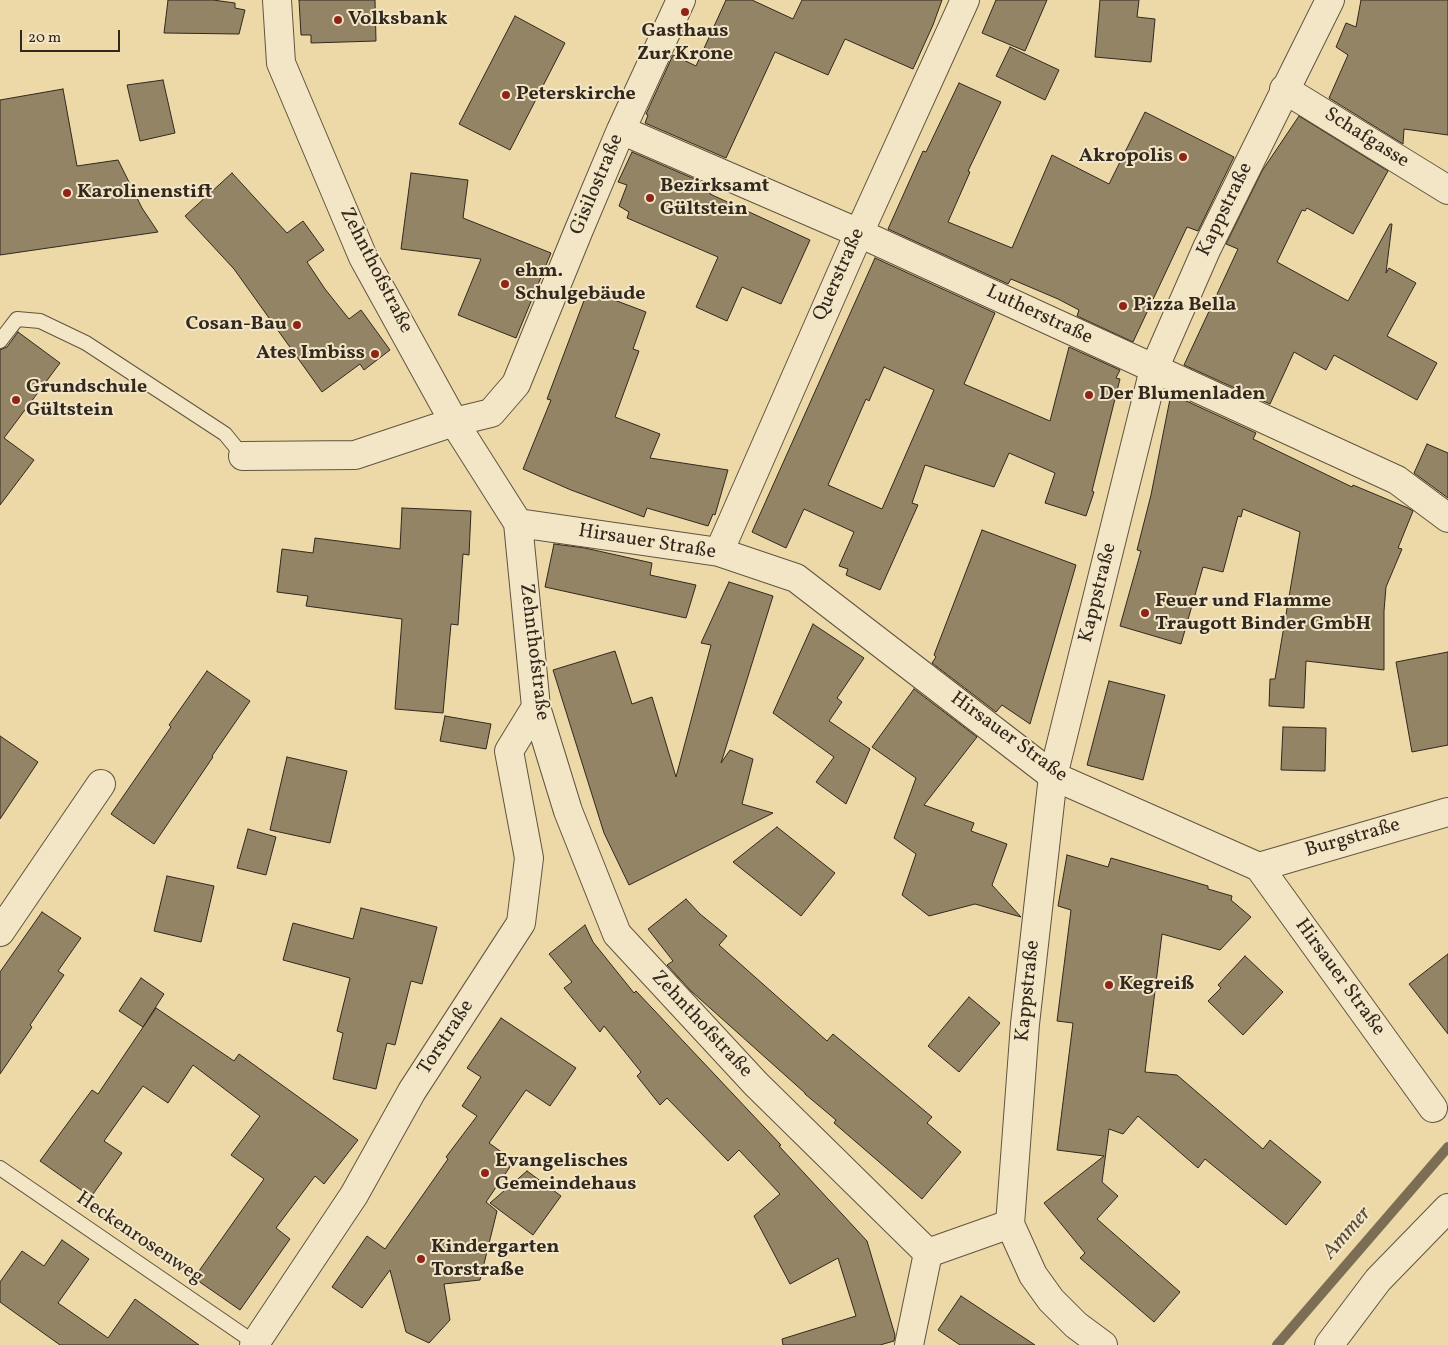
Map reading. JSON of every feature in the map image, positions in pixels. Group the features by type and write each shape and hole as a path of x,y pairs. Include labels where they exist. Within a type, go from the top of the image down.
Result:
{"street":[{"name":"Zehnthofstraße","path":"277,0 281,63 363,257 454,422 518,524 536,707 568,811 617,934 756,1084 928,1253"},
{"name":"Gisilostraße","path":"243,456 355,455 454,422 491,413 516,384 621,130 680,0"},
{"name":"Querstraße","path":"719,552 859,233 965,0"},
{"name":"Kappstraße","path":"1010,1224 1025,1024 1054,776 1154,369 1207,248 1284,89 1330,0"},
{"name":"Schafgasse","path":"1284,89 1448,190"},
{"name":"Lutherstraße","path":"621,130 859,233 1397,480 1448,518"},
{"name":"Hirsauer Straße","path":"518,524 719,552 796,578 1054,776 1259,866 1433,1108"},
{"name":"Torstraße","path":"255,1344 354,1195 412,1091 521,923 529,858 509,751 536,707"},
{"path":"0,932 101,784"},
{"name":"Burgstraße","path":"1259,866 1448,812"},
{"path":"1329,1345 1378,1280 1448,1208"},
{"path":"909,1345 928,1253 1010,1224 1033,1275 1051,1300 1076,1326 1103,1345"}],"lane":[{"path":"0,341 16,319 40,321 86,344 225,434 243,456"},
{"name":"Heckenrosenweg","path":"0,1168 255,1344"}],"building":[{"path":"168,0 213,0 235,3 235,8 245,10 239,34 164,33"},
{"name":"Volksbank","path":"299,0 375,0 376,41 311,43 311,35 301,35"},
{"path":"726,0 752,0 793,19 802,0 942,0 913,69 845,39 828,75 775,52 726,158 645,123 648,115 646,114 673,55 696,66"},
{"path":"996,0 1047,0 1025,51 982,33"},
{"path":"1100,0 1139,0 1137,17 1155,19 1151,62 1095,57"},
{"path":"1361,0 1448,0 1448,135 1404,129 1403,144 1329,98 1348,55 1336,47 1346,23 1356,27"},
{"name":"Peterskirche","path":"515,16 565,43 510,150 459,124"},
{"path":"1010,47 1059,70 1045,100 996,76"},
{"path":"163,80 175,133 140,141 127,85"},
{"path":"959,83 1001,102 968,171 970,172 948,222 1012,248 1052,155 1109,184 1145,112 1234,157 1198,231 1187,227 1133,342 1077,316 1079,310 1058,299 1011,279 1008,284 888,229 923,151 926,152"},
{"name":"Karolinenstift","path":"63,89 77,166 118,160 142,208 158,232 0,255 0,100"},
{"path":"1299,116 1388,171 1353,234 1307,208 1305,211 1302,210 1277,262 1348,301 1390,224 1392,224 1386,273 1389,268 1416,283 1387,336 1437,363 1417,400 1334,355 1326,370 1294,352 1270,404 1184,365 1238,249 1226,244 1262,171"},
{"path":"632,152 713,187 710,194 810,240 781,304 742,287 727,321 696,307 718,257 627,218 629,212 619,206 627,185 618,182"},
{"path":"232,173 287,233 303,221 324,250 307,262 325,289 349,319 361,310 390,350 364,370 360,364 322,392 234,269 185,216"},
{"path":"411,173 468,180 463,218 551,253 516,338 458,315 481,259 401,249"},
{"path":"875,258 995,313 964,384 1050,421 1069,347 1120,370 1116,378 1120,379 1092,491 1094,492 1086,516 1045,503 1055,473 1009,453 994,487 925,465 912,503 918,505 880,590 846,575 848,569 839,566 854,532 804,509 786,548 752,532","holes":["884,367 934,390 882,509 828,485 866,399 869,401"]},
{"path":"588,290 646,312 633,349 639,351 615,417 660,434 650,458 728,470 715,515 713,514 708,526 647,508 644,517 571,490 523,469 551,400 547,399"},
{"name":"Grundschule Gültstein","path":"18,332 60,363 4,438 34,460 0,505 0,350 7,347"},
{"path":"1171,394 1256,433 1253,439 1352,487 1353,485 1413,511 1398,548 1402,549 1386,587 1384,670 1306,661 1304,708 1269,706 1270,679 1275,679 1300,532 1243,509 1241,517 1238,516 1223,572 1203,567 1181,644 1120,626 1141,551 1137,550 1151,495"},
{"path":"1427,444 1448,453 1448,498 1414,473"},
{"path":"402,508 471,511 469,555 463,554 458,625 451,624 443,713 395,709 402,619 306,606 308,596 277,592 282,549 313,553 315,538 400,549"},
{"path":"982,530 1076,565 1030,724 1002,705 996,712 932,663 936,657 934,655"},
{"path":"554,544 585,548 652,563 650,575 696,585 686,618 545,587"},
{"path":"729,582 773,596 721,763 730,750 753,759 742,804 773,813 629,885 604,833 553,670 615,651 632,704 652,697 676,777 711,645 701,643"},
{"path":"813,624 864,658 837,698 842,702 829,721 870,749 846,804 816,782 834,757 773,713"},
{"path":"1448,652 1448,745 1412,752 1396,662"},
{"path":"207,671 250,701 154,844 111,814"},
{"path":"1109,681 1165,695 1143,780 1087,765"},
{"path":"914,689 977,737 924,805 974,823 971,831 1007,844 992,885 1021,917 975,904 929,916 902,895 916,854 894,838 916,778 872,747"},
{"path":"445,716 491,724 486,749 440,741"},
{"path":"1283,727 1326,728 1325,771 1281,770"},
{"path":"0,736 38,762 0,819"},
{"path":"287,757 347,771 330,843 270,830"},
{"path":"777,827 835,873 801,916 733,862"},
{"path":"248,829 276,837 266,875 237,868"},
{"path":"1067,855 1108,867 1111,858 1208,886 1208,889 1232,896 1231,900 1251,917 1220,950 1162,934 1145,1072 1177,1075 1263,1149 1270,1140 1321,1182 1286,1225 1205,1159 1198,1168 1138,1116 1123,1134 1109,1129 1102,1182 1118,1196 1097,1219 1180,1292 1154,1322 1080,1258 1085,1253 1044,1203 1104,1156 1057,1150 1073,1023 1057,1021 1071,910 1058,906"},
{"path":"167,876 214,886 201,942 154,931"},
{"path":"686,899 700,914 727,936 719,945 827,1041 833,1034 932,1117 927,1123 961,1152 922,1199 834,1123 836,1120 691,991 667,965 673,961 648,929"},
{"path":"361,908 437,927 422,984 411,981 395,1045 387,1043 376,1089 333,1079 343,1033 337,1031 350,978 283,960 293,923 353,939"},
{"path":"42,912 81,938 58,971 64,975 0,1074 0,972"},
{"path":"585,925 593,942 634,993 636,991 781,1145 779,1146 867,1241 895,1335 894,1341 880,1345 783,1345 782,1339 856,1316 838,1258 790,1284 754,1216 780,1194 739,1150 728,1161 667,1098 660,1105 637,1076 641,1072 604,1026 600,1032 564,988 572,982 549,954"},
{"path":"1448,954 1448,1034 1409,984"},
{"path":"1245,956 1283,992 1243,1035 1208,1001 1221,988 1218,985"},
{"path":"141,978 164,994 143,1027 119,1011"},
{"path":"969,997 1000,1023 959,1072 928,1046"},
{"path":"156,1008 234,1061 239,1054 358,1140 324,1184 315,1176 276,1228 290,1239 240,1310 194,1278 264,1179 231,1155 260,1116 193,1065 168,1103 143,1086 104,1141 122,1153 91,1197 40,1161 92,1090 98,1094"},
{"path":"501,1018 576,1068 550,1106 526,1090 489,1143 514,1161 486,1202 497,1211 480,1280 444,1284 450,1320 429,1343 406,1332 390,1270 362,1308 332,1287 367,1236 385,1249 448,1159 446,1157 477,1116 462,1106 481,1077 467,1068"},
{"path":"527,1171 561,1196 533,1235 490,1203"},
{"path":"62,1240 89,1259 58,1303 108,1338 135,1299 199,1345 60,1345 0,1302 0,1282 22,1251 44,1266"},
{"path":"961,1296 1035,1345 960,1345 938,1330"}],"waterway":[{"name":"Ammer","path":"1277,1345 1448,1147"}],"place":[{"name":"Gasthaus Zur Krone","path":"685,12"},
{"name":"Volksbank","path":"338,20"},
{"name":"Peterskirche","path":"506,95"},
{"name":"Akropolis","path":"1183,157"},
{"name":"Karolinenstift","path":"67,193"},
{"name":"Bezirksamt Gültstein","path":"650,198"},
{"name":"ehm. Schulgebäude","path":"505,284"},
{"name":"Pizza Bella","path":"1123,306"},
{"name":"Cosan-Bau","path":"297,325"},
{"name":"Ates Imbiss","path":"375,354"},
{"name":"Der Blumenladen","path":"1089,395"},
{"name":"Grundschule Gültstein","path":"16,400"},
{"name":"Feuer und Flamme Traugott Binder GmbH","path":"1145,613"},
{"name":"Kegreiß","path":"1109,985"},
{"name":"Evangelisches Gemeindehaus","path":"485,1173"},
{"name":"Kindergarten Torstraße","path":"421,1259"}]}
